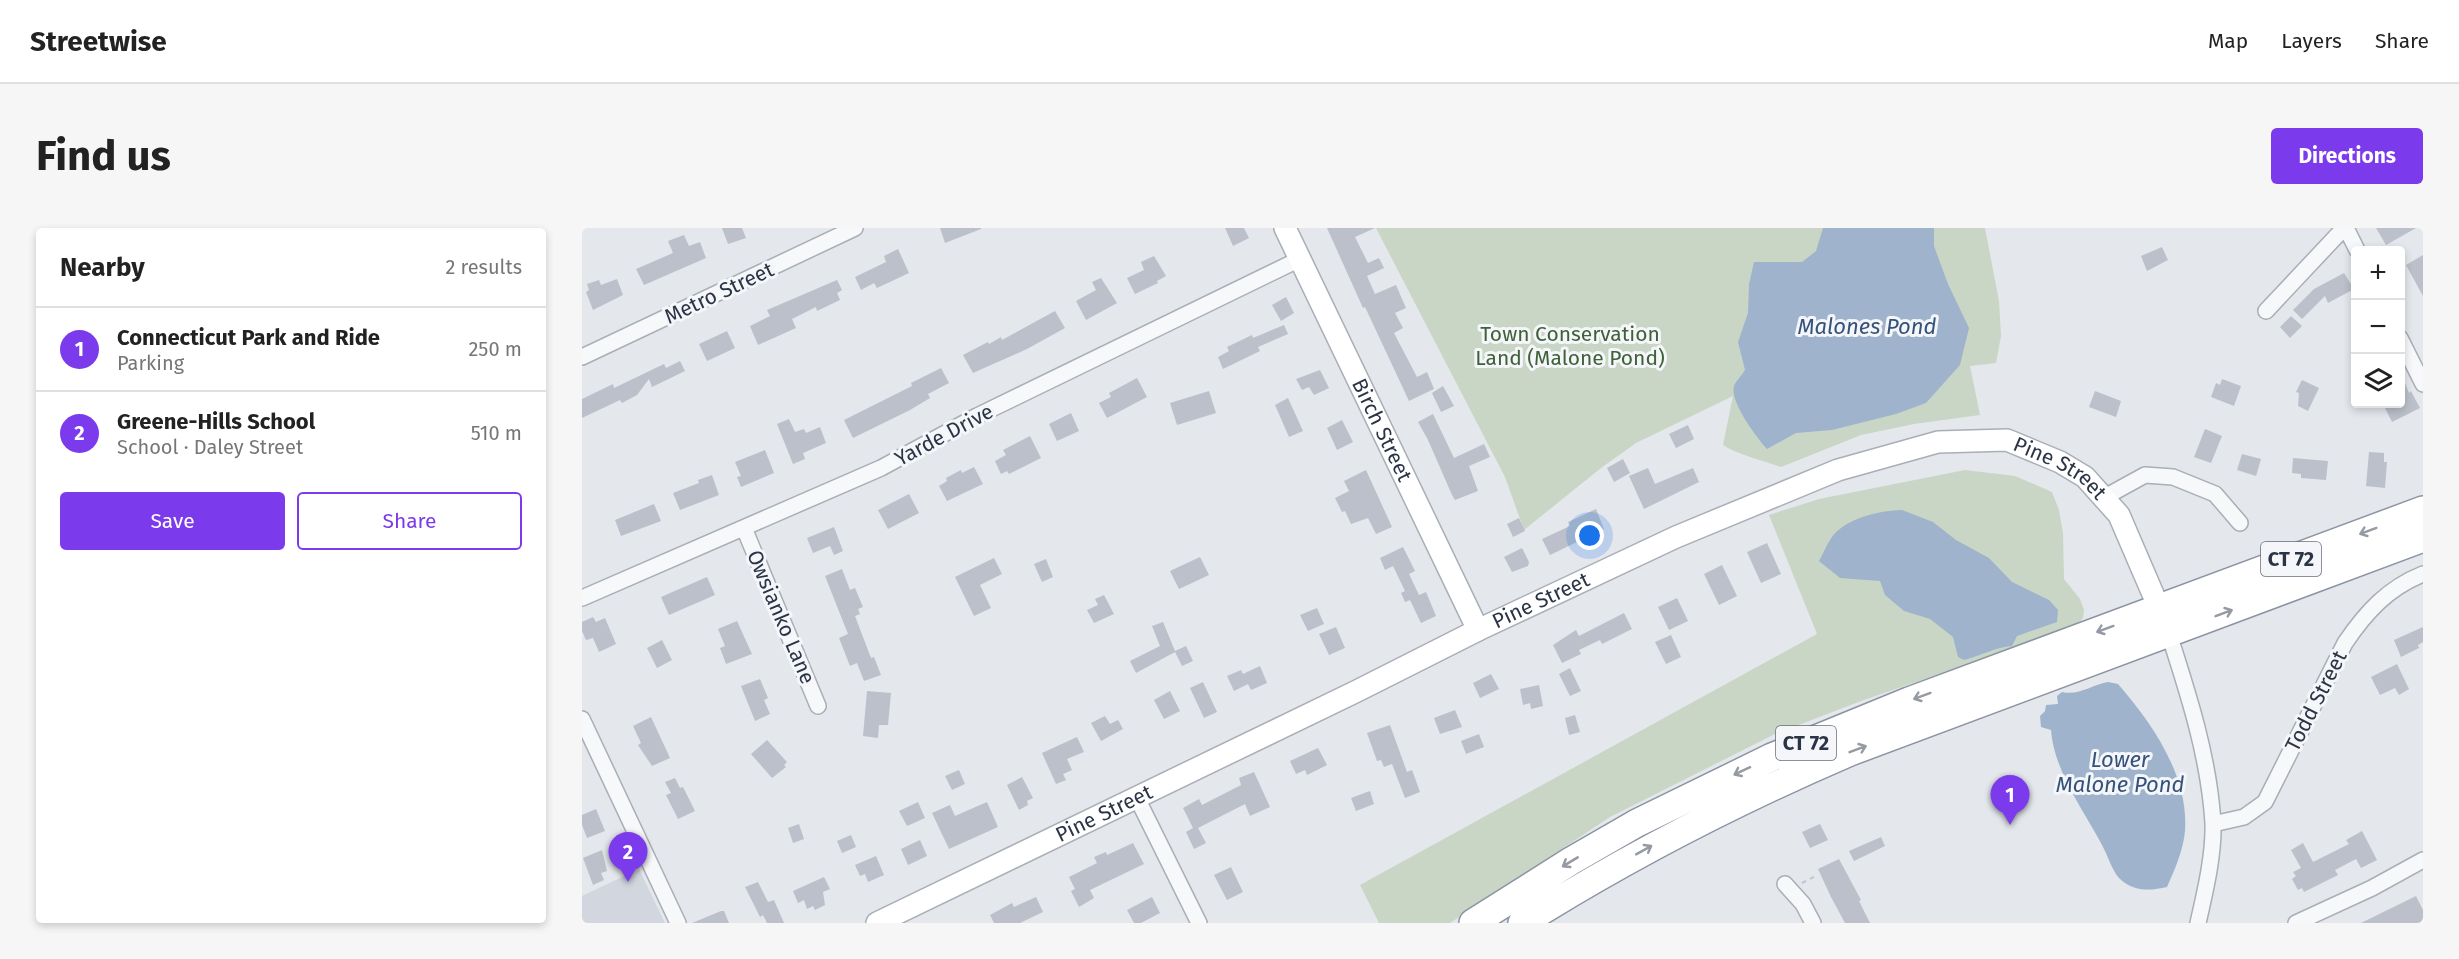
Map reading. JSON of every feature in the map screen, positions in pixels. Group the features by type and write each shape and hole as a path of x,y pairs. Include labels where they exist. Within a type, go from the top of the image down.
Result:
{"highway":[{"name":"CT 72","path":"1473,923 1571,861 1637,823 1772,757 1909,701 2423,510"},
{"name":"CT 72","path":"1522,923 1587,882 1650,847 1782,781 1918,726 2423,538"}],"main road":[{"name":"Birch Street","path":"1285,228 1478,630"},
{"name":"Pine Street","path":"877,923 1478,630 1721,517 1838,470 1938,442 2007,440 2060,462 2085,477 2119,514 2169,634"}],"street":[{"name":"Metro Street","path":"582,357 855,228"},
{"path":"2266,310 2345,228 2355,246"},
{"name":"Yarde Drive","path":"582,598 881,468 977,416 1300,260"},
{"path":"2405,348 2423,384"},
{"path":"2104,497 2145,475 2173,477 2215,494 2240,523"},
{"name":"Owsianko Lane","path":"744,528 818,706"},
{"name":"Todd Street","path":"2213,824 2244,817 2265,802 2345,643 2361,619 2388,593 2406,581 2423,574"},
{"path":"2169,634 2199,728 2213,824 2200,922"},
{"path":"582,719 678,923"},
{"path":"1137,798 1199,923"},
{"path":"2296,923 2372,888 2423,860"},
{"path":"1785,884 1803,904 1813,923"}],"shaded area":[{"path":"639,869 665,923 582,923 582,896"}],"green space":[{"name":"Town Conservation Land (Malone Pond)","path":"1376,228 1985,228 1999,301 2001,336 1996,363 1970,366 1980,415 1914,424 1861,435 1781,467 1743,455 1723,445 1733,396 1636,443 1524,530 1505,477"},
{"path":"1965,470 2015,476 2052,492 2059,510 2063,533 2064,579 2080,599 2084,610 2083,618 2075,627 1861,701 1773,735 1610,817 1450,923 1379,923 1360,885 1817,634 1769,515 1819,499"}],"water":[{"name":"Malones Pond","path":"1823,228 1934,228 1934,246 1948,284 1969,328 1960,365 1926,403 1896,414 1832,430 1796,433 1767,449 1745,419 1734,393 1734,386 1745,370 1738,342 1748,313 1749,284 1754,262 1802,262 1816,251"},
{"path":"1902,510 1933,522 1956,540 1989,558 2012,582 2049,600 2058,610 2057,622 2017,636 2012,646 1964,660 1958,657 1953,637 1930,619 1904,611 1885,595 1880,581 1840,578 1819,561 1831,538 1851,522 1868,515"},
{"name":"Lower Malone Pond","path":"2108,682 2118,684 2155,733 2175,771 2181,790 2185,810 2184,838 2167,887 2136,888 2119,878 2063,775 2053,745 2051,730 2041,727 2040,716 2045,711 2046,705 2058,704 2057,696 2062,692 2080,691"}],"building":[{"path":"722,228 742,228 746,238 728,244"},
{"path":"940,228 981,228 981,229 945,243"},
{"path":"1225,228 1244,228 1249,238 1233,246"},
{"path":"1327,228 1375,228 1355,237 1368,263 1379,258 1384,268 1367,276 1375,294 1396,285 1406,308 1395,313 1403,328 1394,333 1417,377 1427,372 1434,389 1409,401"},
{"path":"2376,228 2416,228 2386,245"},
{"path":"684,235 689,246 700,242 706,258 644,285 636,269 673,253 668,241"},
{"path":"2162,247 2168,260 2147,271 2141,256"},
{"path":"898,249 909,273 877,288 874,283 861,290 855,277 886,262 884,256"},
{"path":"2423,255 2423,296 2406,265"},
{"path":"1154,256 1166,276 1157,281 1158,283 1135,294 1127,278 1144,270 1141,262"},
{"path":"2344,273 2351,284 2351,291 2328,303 2325,296 2302,319 2293,310 2314,289"},
{"path":"1101,278 1117,303 1086,320 1076,301 1096,290 1092,282"},
{"path":"617,279 623,295 593,310 586,292 589,290 587,284 599,280 601,285"},
{"path":"837,280 842,290 837,293 840,300 817,311 816,307 792,319 796,328 758,345 750,326 770,316 767,310"},
{"path":"1286,297 1294,313 1281,321 1272,305"},
{"path":"1055,311 1065,328 1027,349 973,373 963,355 1001,337 1002,340"},
{"path":"2291,316 2302,326 2290,338 2280,327"},
{"path":"1284,325 1288,334 1258,347 1260,351 1223,369 1218,357 1229,351 1227,347 1252,335 1253,338"},
{"path":"727,331 735,348 707,361 699,344"},
{"path":"680,361 685,371 652,387 649,379 637,395 622,403 620,400 582,418 582,399 613,384 614,388 664,364 666,368"},
{"path":"941,368 949,383 928,394 930,398 910,410 853,438 844,420 912,386 911,383"},
{"path":"1320,370 1329,388 1314,395 1309,387 1302,390 1296,379"},
{"path":"1137,378 1147,397 1107,418 1099,403 1111,397 1109,393"},
{"path":"2222,379 2241,386 2234,406 2211,397 2216,383 2220,385"},
{"path":"2302,380 2319,388 2308,411 2298,406 2299,393 2296,392"},
{"path":"2405,383 2420,408 2392,422 2385,408 2405,408"},
{"path":"1443,386 1454,406 1441,412 1432,393"},
{"path":"1209,391 1216,413 1177,425 1170,403"},
{"path":"2095,391 2121,401 2116,417 2089,407"},
{"path":"1288,398 1303,431 1289,437 1275,405"},
{"path":"1071,413 1079,431 1057,441 1049,424"},
{"path":"1433,414 1454,458 1484,444 1490,457 1469,466 1478,491 1455,500 1452,495 1418,422"},
{"path":"789,419 795,432 804,429 806,433 820,427 826,443 803,453 805,459 793,464 777,424"},
{"path":"1342,420 1353,442 1337,450 1327,428"},
{"path":"1688,425 1694,439 1676,448 1669,434"},
{"path":"2205,429 2222,436 2211,463 2194,457"},
{"path":"1030,436 1041,458 1009,474 1007,471 1001,474 995,461 1006,455 1003,450"},
{"path":"765,450 774,473 741,487 737,477 741,476 735,462"},
{"path":"2369,452 2384,453 2384,462 2387,462 2385,488 2366,486"},
{"path":"2242,454 2261,459 2256,476 2237,470"},
{"path":"2293,458 2328,461 2326,480 2301,478 2301,474 2292,473"},
{"path":"1623,459 1630,473 1614,482 1607,468"},
{"path":"974,467 983,484 947,501 939,486 947,481 946,478 961,470 962,473"},
{"path":"1648,468 1655,484 1693,468 1699,482 1644,509 1629,476"},
{"path":"1366,470 1392,527 1376,534 1368,518 1351,524 1335,498 1349,491 1344,481"},
{"path":"712,475 719,495 680,510 673,493 699,483 698,480"},
{"path":"909,494 919,513 888,529 878,510"},
{"path":"654,504 661,521 621,536 615,520"},
{"path":"1596,509 1604,529 1550,555 1542,539 1570,526 1568,522"},
{"path":"1519,518 1525,531 1513,537 1507,524"},
{"path":"834,527 843,551 834,555 830,546 813,553 807,538"},
{"path":"1767,543 1781,574 1761,583 1747,552"},
{"path":"1403,547 1415,571 1409,574 1419,595 1426,592 1436,616 1421,623 1410,600 1405,602 1401,593 1405,591 1393,566 1385,570 1380,558"},
{"path":"1522,548 1529,562 1528,566 1512,572 1504,557"},
{"path":"1200,557 1209,575 1179,589 1170,571"},
{"path":"994,558 1002,574 980,585 991,608 974,616 955,577"},
{"path":"1046,559 1053,577 1042,582 1034,564"},
{"path":"1722,565 1737,596 1719,605 1704,574"},
{"path":"842,569 850,590 855,588 863,607 858,609 860,614 855,616 871,658 874,657 881,675 864,681 857,663 850,666 839,638 848,634 825,576"},
{"path":"707,577 715,595 669,615 661,597"},
{"path":"1104,595 1114,614 1094,623 1087,610 1098,605 1095,599"},
{"path":"1677,598 1688,621 1669,630 1658,607"},
{"path":"1317,608 1324,624 1308,631 1300,615"},
{"path":"1624,613 1632,629 1602,644 1600,640 1579,650 1581,654 1562,663 1553,645 1576,630 1579,636"},
{"path":"593,617 596,622 605,618 616,644 599,652 593,638 586,640 582,631 582,622"},
{"path":"737,621 752,654 726,664 720,648 725,646 718,629"},
{"path":"1163,622 1175,651 1186,646 1193,661 1182,666 1175,652 1136,673 1130,661 1160,646 1152,626"},
{"path":"1336,627 1345,648 1329,655 1319,634"},
{"path":"2423,627 2423,642 2418,645 2419,648 2401,657 2394,640"},
{"path":"1671,635 1681,657 1666,664 1655,642"},
{"path":"662,640 672,660 657,668 647,648"},
{"path":"2397,664 2409,689 2399,695 2395,688 2380,695 2371,677"},
{"path":"1260,666 1267,683 1251,690 1248,684 1234,691 1227,676 1241,670 1243,674"},
{"path":"1570,668 1581,691 1570,696 1559,674"},
{"path":"1491,674 1499,689 1480,698 1473,683"},
{"path":"760,679 768,698 764,700 770,714 755,721 741,686"},
{"path":"1203,682 1217,712 1204,718 1190,688"},
{"path":"1539,685 1543,706 1531,709 1530,703 1523,705 1520,689"},
{"path":"867,691 891,693 888,725 879,725 878,738 863,736"},
{"path":"1170,691 1180,711 1164,719 1154,700"},
{"path":"1455,710 1462,727 1440,734 1434,718"},
{"path":"1575,715 1580,732 1569,735 1565,718"},
{"path":"1105,716 1110,724 1118,720 1123,729 1101,741 1091,723"},
{"path":"651,717 670,758 652,766 638,745 641,743 633,726"},
{"path":"1390,725 1407,772 1412,770 1420,792 1405,798 1392,764 1384,767 1381,760 1377,761 1367,733"},
{"path":"1479,734 1484,747 1466,754 1461,741"},
{"path":"1077,737 1084,752 1067,759 1072,770 1063,774 1066,780 1056,784 1042,753"},
{"path":"767,740 787,762 784,765 786,767 772,778 751,754"},
{"path":"1318,748 1327,765 1307,775 1305,770 1296,774 1290,761"},
{"path":"959,770 965,784 952,790 945,776"},
{"path":"1254,772 1270,807 1250,816 1245,804 1198,828 1206,843 1194,849 1186,832 1193,828 1183,808 1199,799 1202,805 1241,785 1239,778"},
{"path":"1022,777 1033,798 1027,801 1028,805 1019,810 1007,785"},
{"path":"675,778 680,788 683,787 695,811 678,819 666,795 671,793 665,782"},
{"path":"1370,791 1374,804 1356,811 1351,798"},
{"path":"918,802 925,818 907,826 899,811"},
{"path":"987,802 998,827 949,849 932,813 950,805 955,816"},
{"path":"596,809 605,831 587,838 582,825 582,815"},
{"path":"799,824 804,839 793,843 788,828"},
{"path":"1820,824 1828,840 1810,848 1802,832"},
{"path":"2362,831 2377,860 2361,868 2356,859 2335,870 2338,875 2304,892 2302,888 2298,890 2292,879 2296,876 2293,872 2301,868 2291,850 2303,843 2313,862 2349,844 2346,840"},
{"path":"851,835 856,847 842,853 837,841"},
{"path":"1881,837 1885,846 1854,861 1849,851"},
{"path":"920,840 927,856 908,865 901,849"},
{"path":"1133,843 1144,864 1090,890 1094,898 1079,907 1071,891 1075,889 1069,877 1097,863 1094,857 1106,852 1107,855"},
{"path":"602,850 607,871 601,873 604,880 593,885 583,858"},
{"path":"876,856 884,875 868,882 865,874 860,876 855,865"},
{"path":"1839,859 1861,900 1859,901 1870,923 1845,923 1831,897 1818,869"},
{"path":"1231,867 1243,892 1227,900 1214,875"},
{"path":"824,877 830,889 823,892 825,905 815,910 813,906 807,909 804,900 798,903 793,891"},
{"path":"758,882 768,902 774,900 784,923 767,923 763,915 760,917 745,887"},
{"path":"2416,896 2423,910 2423,923 2361,923"},
{"path":"1036,897 1043,912 1020,923 994,923 990,915 1012,903 1014,907"},
{"path":"1152,897 1160,913 1141,923 1134,923 1127,910"},
{"path":"724,911 729,923 692,923"}],"place":[{"name":"Connecticut Park and Ride","path":"2010,825"},
{"name":"Greene-Hills School","path":"628,882"}]}
